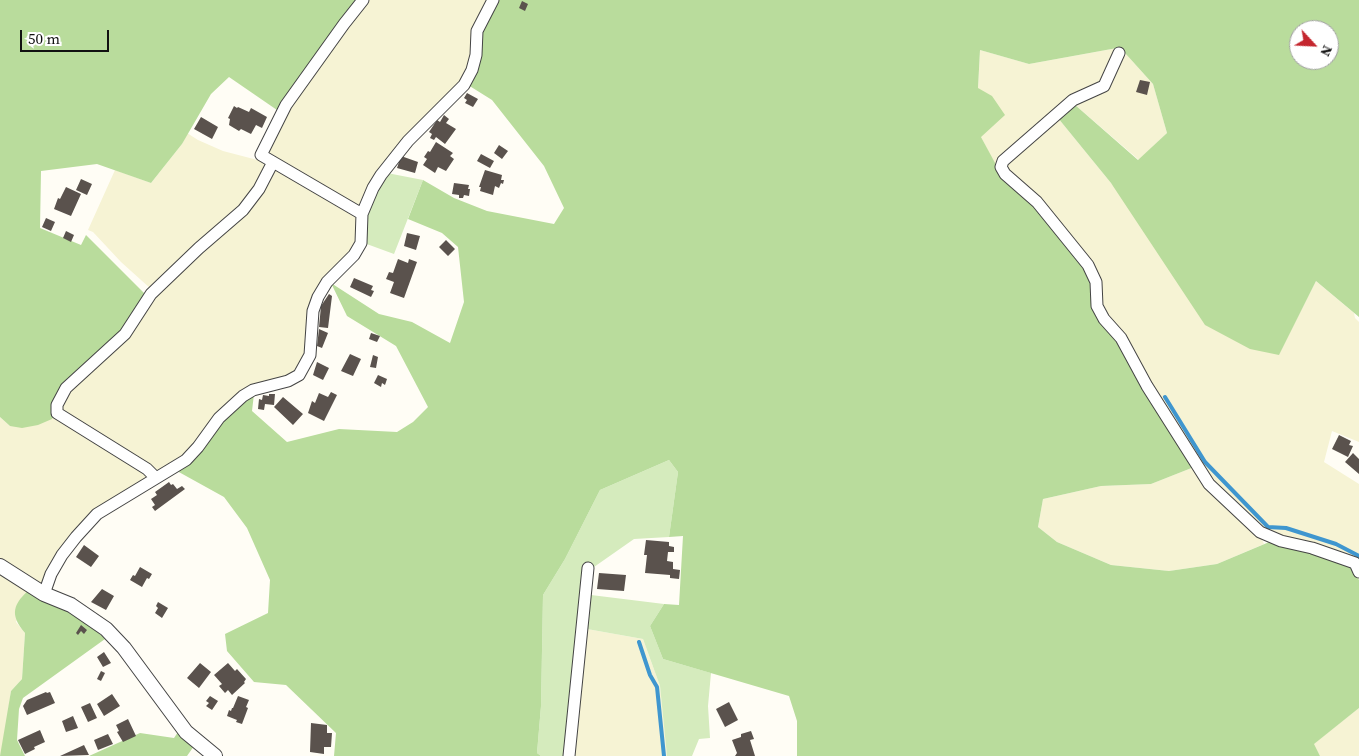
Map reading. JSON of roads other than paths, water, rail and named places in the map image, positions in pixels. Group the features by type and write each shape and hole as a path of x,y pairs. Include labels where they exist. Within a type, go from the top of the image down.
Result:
{"street":[{"path":"362,214 261,155 286,106 363,0"},
{"path":"44,594 51,574 62,555 97,514 186,460 219,418 243,396 254,390 288,381 299,375 310,355 313,311 318,297 327,282 354,255 361,243 362,214 373,188 408,141 464,86 472,70 476,55 477,31 493,0"},
{"path":"1119,53 1104,86 1073,100 1003,161 1001,167 1005,174 1037,202 1088,265 1096,282 1097,306 1122,338 1146,386 1209,484 1260,532 1281,541 1312,548 1355,563 1359,572"},
{"path":"156,478 147,469 57,413 57,405 66,388 125,334 152,294 199,248 243,210 259,189 273,162"},
{"path":"0,566 44,594 71,605 106,629 124,648 186,732 215,756"},
{"path":"569,756 588,568"}],"waterway":[{"path":"1165,397 1205,462 1268,527 1286,528 1336,544 1359,556"},
{"path":"639,642 650,675 657,687 664,756"}]}
